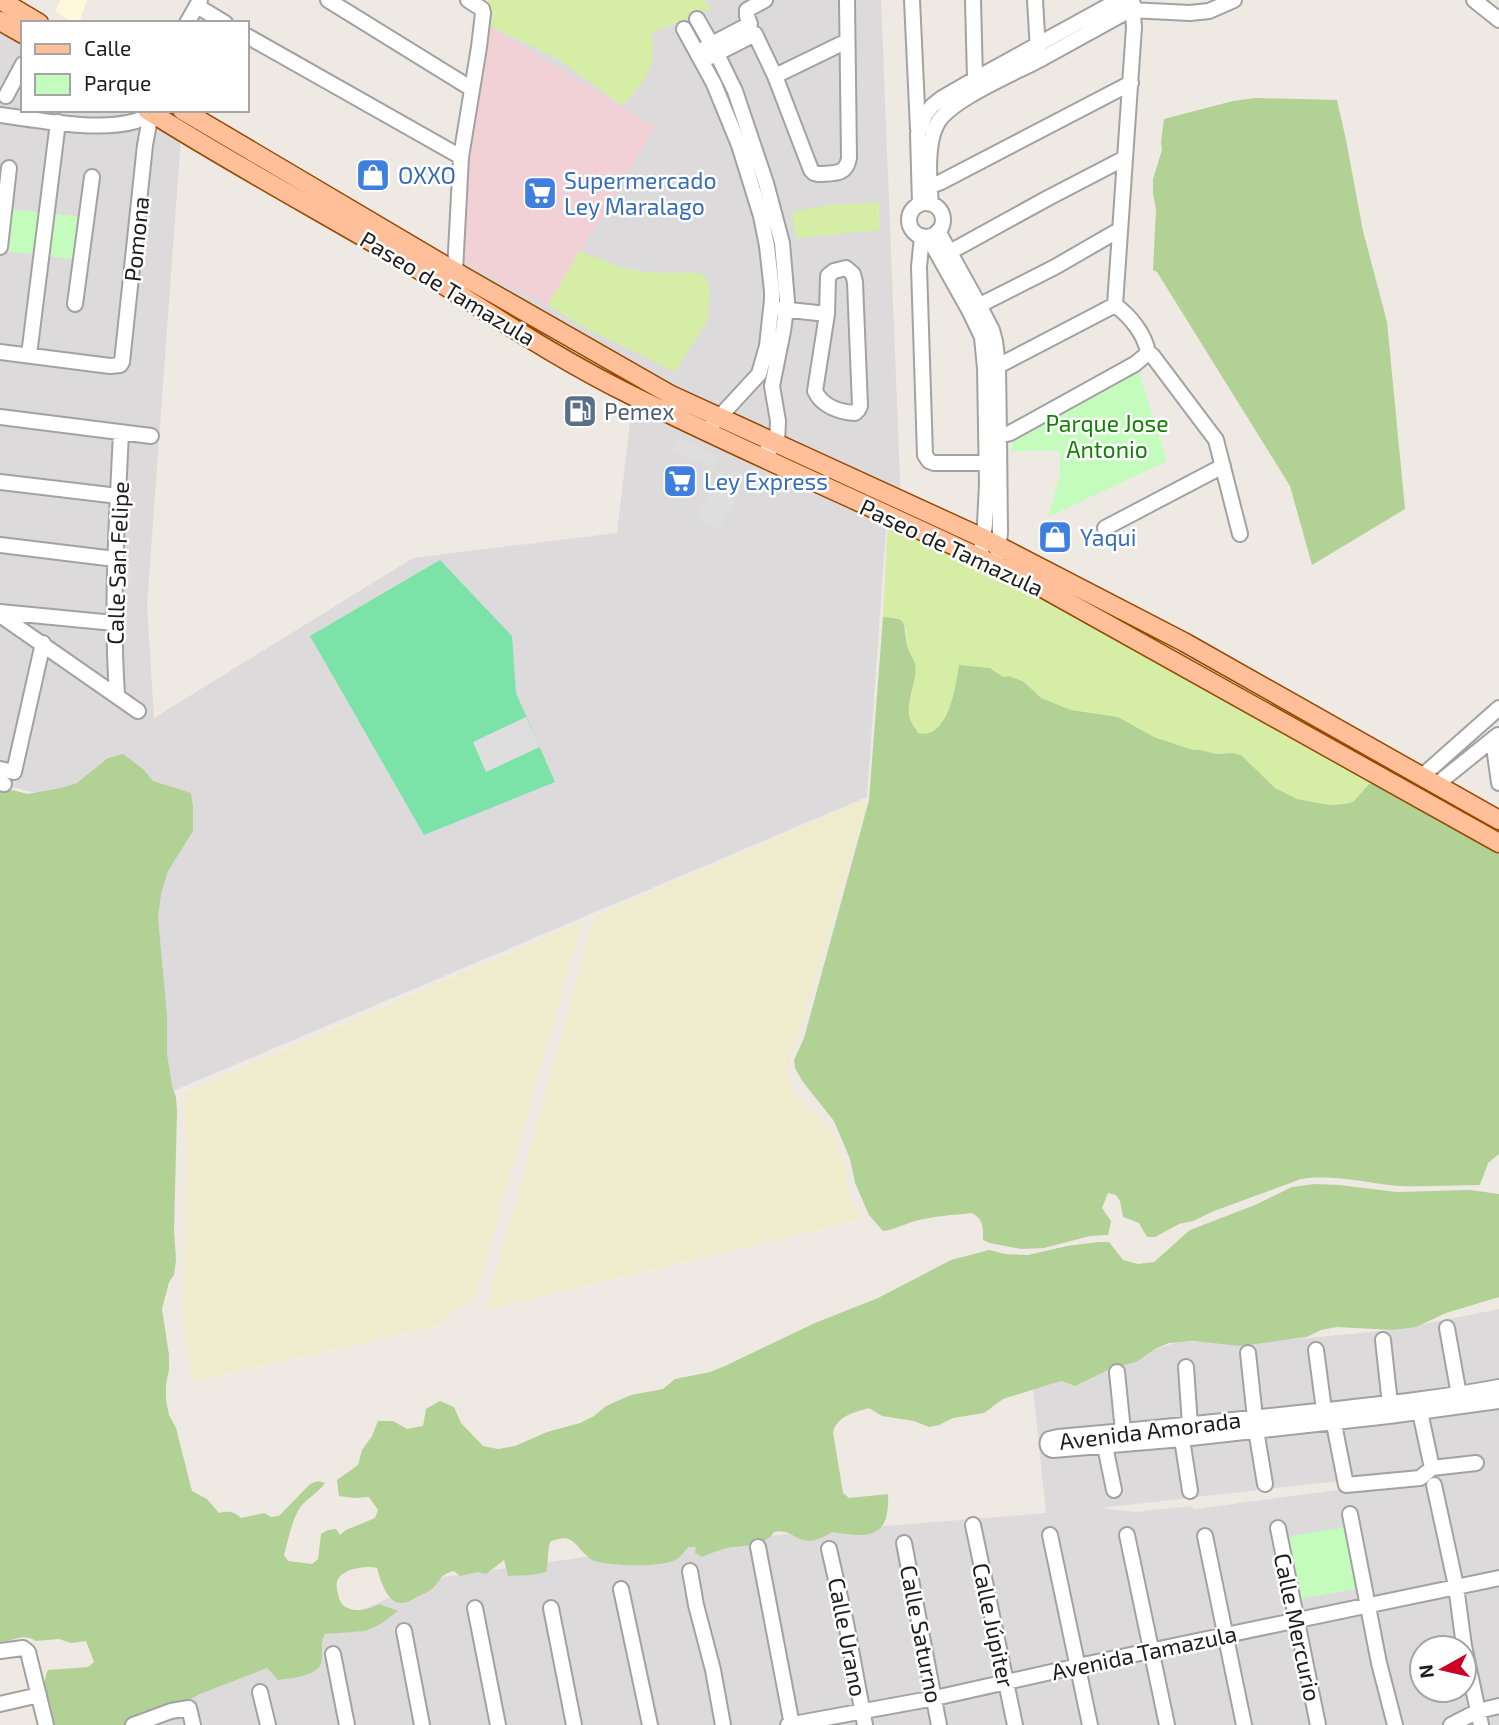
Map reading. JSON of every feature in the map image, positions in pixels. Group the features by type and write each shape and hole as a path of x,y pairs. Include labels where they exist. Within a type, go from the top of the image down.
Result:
{"main road":[{"path":"0,0 36,21"},
{"path":"0,21 21,33"},
{"name":"Paseo de Tamazula","path":"153,112 408,253 455,271 671,395 760,456 997,566 1082,610 1499,843"},
{"name":"Paseo de Tamazula","path":"185,112 408,253 577,366 630,395 777,444 991,542 1184,642 1499,820"},
{"path":"577,366 591,364 632,374"}],"street":[{"path":"328,0 472,89"},
{"path":"455,271 461,157 483,13 482,9 468,0"},
{"path":"765,0 747,10 747,16 775,76 811,170 818,174 844,171 849,159 847,0"},
{"path":"912,0 918,134 925,196 942,215 941,226 929,235 919,267 925,455 934,463 992,463"},
{"path":"973,0 975,79"},
{"path":"1035,0 1038,53"},
{"path":"925,196 933,130 944,114 958,103 1126,2 1190,13 1209,11 1234,0"},
{"path":"1474,0 1499,20"},
{"path":"1115,305 1134,27 1133,15 1126,2"},
{"path":"188,21 198,3 222,21"},
{"path":"697,19 739,102 766,183 768,214 787,305 773,347 759,374 713,424"},
{"path":"684,29 720,97 768,214"},
{"path":"699,56 753,29"},
{"path":"248,37 461,157"},
{"path":"775,76 847,41"},
{"path":"918,134 925,115 942,98 975,79 1038,53"},
{"path":"21,67 3,96 21,98"},
{"path":"974,307 950,253 929,235 913,231 909,221 911,211 925,196 1131,83"},
{"path":"0,115 87,125 137,120 149,112"},
{"name":"Pomona","path":"29,355 120,365 151,112"},
{"path":"0,352 29,355 58,122"},
{"path":"950,253 1125,158"},
{"path":"0,247 9,168"},
{"path":"75,304 92,177"},
{"path":"974,307 1055,267 1119,230"},
{"path":"929,235 974,307 992,330 995,341 991,367 992,463 1000,532 980,558"},
{"path":"760,456 777,444 778,421 772,386 774,244"},
{"path":"848,269 855,282 860,406 855,413 822,402 815,391 827,309 828,276 834,271 848,269"},
{"path":"772,304 827,309"},
{"path":"992,437 1010,433 1144,358 1147,353 1143,336 1124,311 1115,305"},
{"path":"991,367 1115,305"},
{"path":"1147,353 1152,355 1214,436 1240,534"},
{"path":"754,379 772,386"},
{"path":"0,417 151,436"},
{"name":"Calle San Felipe","path":"117,694 114,623 121,432"},
{"path":"1105,528 1223,466"},
{"path":"0,482 118,496"},
{"path":"991,542 997,566"},
{"path":"0,545 115,559"},
{"path":"0,613 114,623"},
{"path":"0,613 138,710"},
{"path":"7,770 43,643"},
{"path":"1429,781 1499,708"},
{"path":"1429,781 1496,737 1499,783"},
{"path":"1447,1328 1459,1395"},
{"path":"1383,1340 1390,1404"},
{"path":"1316,1350 1346,1485 1420,1478 1432,1468 1476,1463"},
{"path":"1248,1353 1265,1483"},
{"path":"1186,1367 1190,1425"},
{"path":"1117,1372 1124,1431"},
{"name":"Avenida Amorada","path":"1256,1424 1190,1425 1140,1436 1105,1446 1053,1451 1048,1444 1049,1439 1058,1437 1124,1431 1140,1436 1182,1439 1256,1424 1499,1387"},
{"name":"Avenida Amorada","path":"1329,1414 1420,1412 1499,1401"},
{"path":"1420,1412 1432,1468"},
{"path":"1182,1439 1190,1492"},
{"path":"1105,1446 1114,1490"},
{"path":"1434,1485 1456,1586 1464,1646 1479,1718"},
{"path":"1350,1514 1379,1663 1395,1725"},
{"name":"Calle Júpiter","path":"973,1525 1015,1725"},
{"name":"Calle Mercurio","path":"1278,1528 1318,1725"},
{"path":"1050,1535 1090,1725"},
{"path":"1127,1535 1167,1725"},
{"path":"1205,1536 1244,1725"},
{"name":"Calle Saturno","path":"904,1543 939,1725"},
{"path":"758,1547 791,1725"},
{"name":"Calle Urano","path":"829,1549 864,1719"},
{"path":"690,1572 723,1725"},
{"name":"Avenida Tamazula","path":"791,1725 864,1719 934,1698 1078,1666 1499,1578"},
{"path":"621,1589 650,1725"},
{"path":"475,1608 498,1725"},
{"path":"551,1608 574,1725"},
{"path":"404,1631 422,1725"},
{"path":"0,1651 23,1648 26,1650 46,1725"},
{"path":"333,1654 347,1725"},
{"path":"260,1692 268,1725"},
{"path":"0,1704 38,1695"},
{"path":"1451,1725 1479,1718 1499,1706"},
{"path":"133,1725 171,1711 189,1708 193,1725"}],"shaded area":[{"path":"61,0 87,0 80,21 69,21 55,11"},
{"path":"488,0 881,0 901,504 456,277 461,157"},
{"path":"0,22 21,35 21,112 142,112 181,137 147,605 154,718 413,558 617,533 633,396 887,515 867,797 147,1102 124,815 0,784"},
{"name":"Supermercado Ley Maralago","path":"486,24 655,127 548,305 456,259"},
{"path":"677,437 720,456 713,469 672,449"},
{"path":"735,468 740,470 743,476 742,481 735,482 733,486 740,491 736,499 729,496 735,500 725,518 718,516 725,520 719,530 696,518 720,471 730,476"},
{"path":"526,717 540,747 486,772 473,742"},
{"path":"863,800 867,803 787,1070 794,1093 833,1132 846,1168 850,1200 863,1219 486,1310 594,916"},
{"path":"582,922 474,1302 454,1311 433,1327 200,1380 191,1379 182,1305 185,1289 182,1265 185,1248 187,1167 183,1093"},
{"path":"1499,1309 1499,1725 112,1725 430,1579 690,1542 1046,1513 1033,1389 1178,1342 1274,1341 1393,1330","holes":["1392,1475 1345,1489 1195,1509 1190,1506 1134,1512 1101,1508"]}],"green space":[{"path":"488,0 705,0 711,9 651,33 653,56 648,73 623,106 558,59 486,24"},
{"path":"1255,98 1337,100 1363,231 1387,322 1405,509 1312,565 1290,486 1157,272 1153,270 1156,209 1153,179 1162,150 1164,119"},
{"path":"879,202 880,230 796,238 792,212 823,206"},
{"path":"10,209 86,217 80,260 6,251"},
{"path":"579,251 625,269 705,275 710,290 708,320 675,372 585,328 548,305"},
{"name":"Parque Jose Antonio","path":"1136,363 1167,461 1048,517 1060,474 1060,451 1011,451 1015,434"},
{"path":"888,518 998,569 1377,782 1369,784 1353,802 1345,804 1329,805 1297,799 1275,788 1241,755 1193,750 1154,737 1118,717 1071,710 1041,698 1024,682 1003,677 990,668 959,666 953,699 943,721 937,729 918,733 910,719 909,704 915,665 907,644 906,629 896,617 883,617"},
{"path":"440,560 512,636 516,693 555,782 424,835 310,636"},
{"path":"883,617 901,620 904,626 915,664 909,712 918,733 937,729 943,721 953,698 959,665 990,668 1003,677 1009,676 1024,682 1041,698 1071,710 1118,717 1154,737 1193,750 1241,755 1275,788 1297,799 1329,805 1345,804 1353,802 1369,784 1377,782 1499,843 1499,1154 1488,1163 1480,1185 1399,1186 1338,1178 1301,1179 1179,1224 1155,1237 1147,1237 1139,1223 1123,1217 1120,1201 1116,1195 1108,1193 1102,1208 1111,1221 1108,1235 1090,1236 1044,1248 1021,1249 983,1240 982,1224 972,1213 922,1219 883,1231 869,1215 834,1121 803,1082 795,1068 794,1060 804,1038 869,800"},
{"path":"123,754 143,769 153,781 191,793 193,807 193,831 168,871 158,917 167,1016 167,1054 177,1112 174,1230 176,1260 174,1275 169,1282 162,1309 169,1355 166,1400 169,1415 176,1428 192,1491 207,1499 219,1513 230,1512 241,1518 264,1513 271,1517 279,1516 310,1484 318,1481 325,1483 304,1503 296,1516 284,1555 288,1561 312,1564 318,1559 321,1534 336,1529 340,1535 375,1518 378,1510 369,1497 339,1496 337,1480 358,1465 362,1450 378,1421 393,1421 407,1429 423,1426 426,1409 440,1401 454,1407 461,1423 483,1446 498,1449 515,1446 547,1432 580,1423 606,1406 631,1395 663,1389 675,1379 725,1366 815,1323 878,1298 951,1260 989,1250 1028,1255 1067,1246 1109,1242 1123,1260 1138,1264 1154,1262 1190,1230 1255,1205 1292,1187 1315,1184 1397,1192 1470,1190 1499,1194 1499,1297 1446,1313 1416,1327 1393,1330 1337,1327 1321,1330 1307,1337 1240,1346 1193,1341 1169,1343 1136,1362 1110,1369 1075,1386 1062,1381 1054,1383 1003,1399 984,1413 953,1418 929,1427 914,1421 882,1416 869,1408 852,1413 835,1426 833,1432 843,1493 849,1498 888,1494 885,1520 875,1532 857,1535 832,1532 811,1541 782,1531 774,1532 758,1544 723,1549 702,1557 695,1553 696,1547 688,1547 670,1562 637,1565 595,1561 571,1540 559,1539 550,1542 546,1572 508,1576 504,1560 486,1574 478,1572 460,1576 454,1571 449,1572 430,1591 402,1603 392,1600 388,1595 377,1568 354,1569 343,1574 337,1582 340,1601 344,1606 361,1610 379,1604 398,1611 379,1625 365,1631 325,1634 321,1663 314,1671 278,1680 267,1668 200,1694 137,1725 54,1725 45,1690 48,1670 88,1667 94,1662 86,1641 36,1641 22,1637 0,1643 0,787 28,794 61,788 77,783 108,758"},
{"path":"1352,1526 1363,1588 1299,1599 1289,1536"}],"place":[{"name":"OXXO","path":"373,175"},
{"name":"Supermercado Ley Maralago","path":"540,193"},
{"name":"Pemex","path":"580,411"},
{"name":"Ley Express","path":"680,481"},
{"name":"Yaqui","path":"1055,537"}]}
